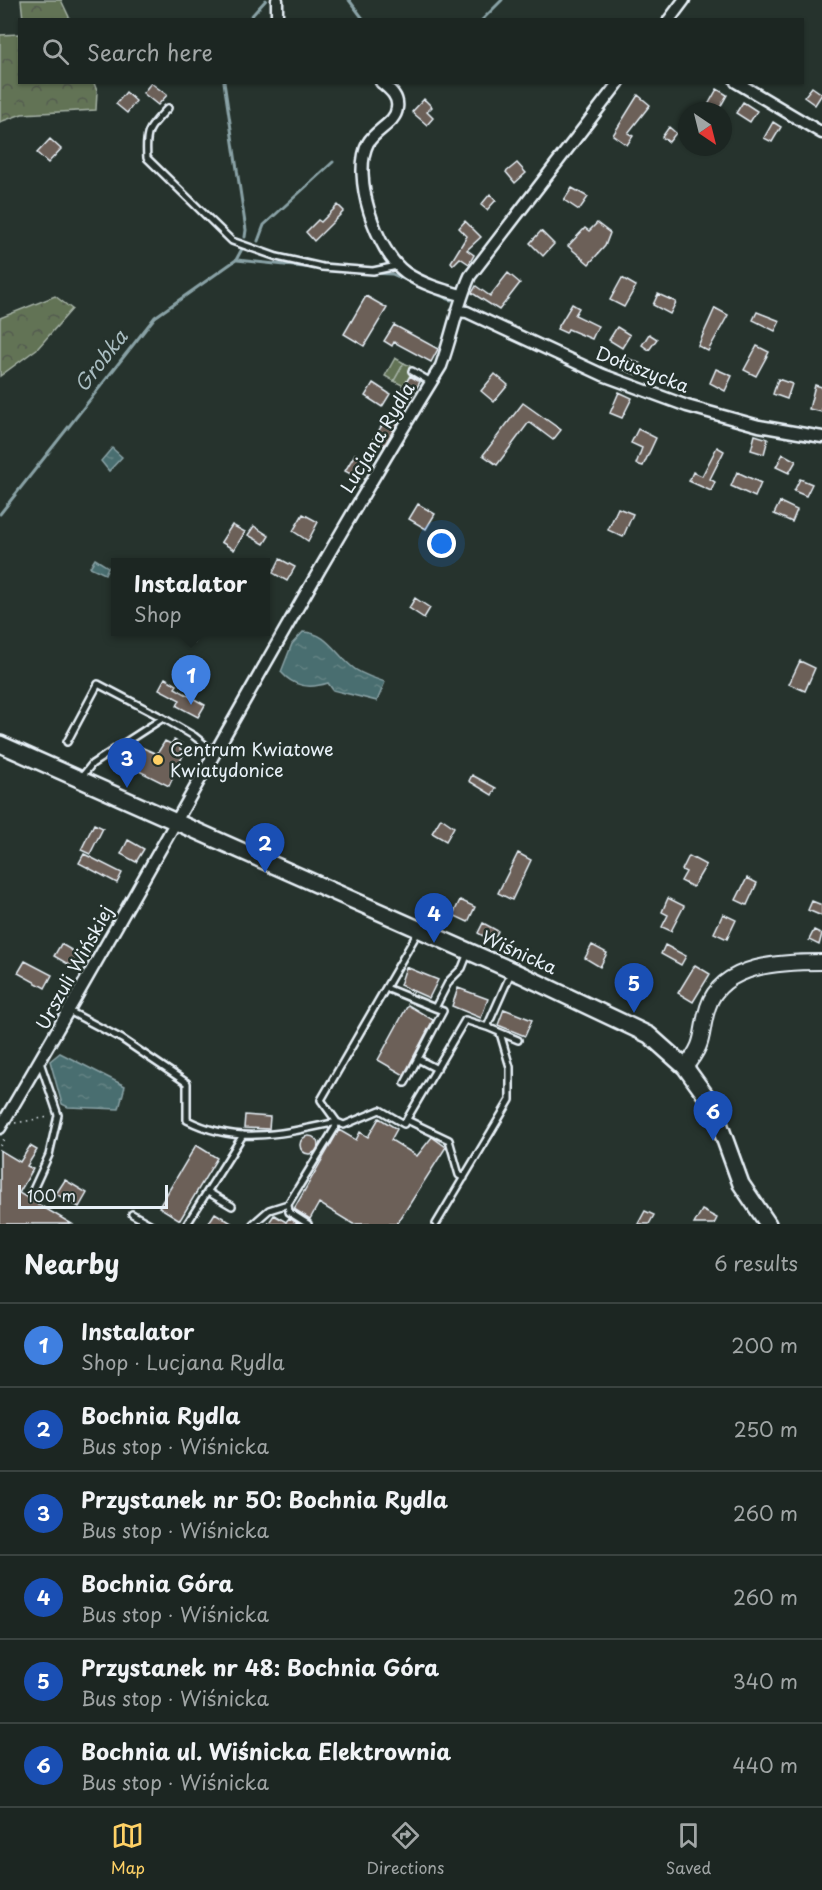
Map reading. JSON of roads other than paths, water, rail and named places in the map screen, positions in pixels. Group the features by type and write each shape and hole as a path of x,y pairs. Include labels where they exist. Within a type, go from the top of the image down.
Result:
{"main road":[{"name":"Wiśnicka","path":"0,744 512,970 649,1035 685,1067 706,1096 716,1115 741,1184 768,1224"}],"street":[{"path":"277,0 277,18"},
{"path":"670,18 684,0"},
{"path":"383,84 392,91 398,110 391,121 369,142 362,161 366,205 380,237 399,266 422,281 461,296"},
{"name":"Lucjana Rydla","path":"176,822 441,366 454,328 461,296 470,276 617,84"},
{"path":"739,84 822,134"},
{"name":"Dołuszycka","path":"457,311 467,312 603,375 687,406 759,426 822,437"},
{"name":"Urszuli Wińskiej","path":"2,1133 176,822"},
{"path":"685,1067 699,1047 711,1001 723,985 733,978 777,964 822,962"}],"lane":[{"path":"168,108 145,136 147,158 232,241 277,257 321,267 373,271 399,266"},
{"path":"412,371 431,382"},
{"path":"67,742 98,684 194,736 215,753"},
{"path":"80,779 92,764 163,718"},
{"path":"420,930 321,1100 337,1122 344,1125 380,1110 404,1124 465,1020 518,1040"},
{"path":"435,1008 449,981 462,968 469,951"},
{"path":"487,1027 512,970"},
{"path":"386,988 442,1011 405,1083"},
{"path":"69,1011 122,1039 187,1083 188,1120 209,1131 254,1137 337,1122"},
{"path":"436,1224 510,1100 510,1067 500,1033"},
{"path":"418,1059 437,1069"},
{"path":"32,1192 49,1155 58,1115 40,1062"},
{"path":"407,1120 448,1140 459,1175 464,1178"},
{"path":"308,1224 289,1212 288,1204 336,1128 337,1122"},
{"path":"189,1224 243,1135"},
{"path":"208,1192 232,1206"},
{"path":"253,1224 269,1210 288,1204"},
{"path":"132,1214 150,1224"}],"water":[{"path":"112,448 122,457 109,471 101,461"},
{"path":"95,559 108,567 105,574 90,567"},
{"path":"303,632 318,635 354,669 385,682 377,701 333,690 328,683 308,686 297,684 286,677 281,672 292,644"},
{"path":"60,1053 125,1086 119,1109 68,1107 62,1104 50,1061"}],"waterway":[{"name":"Grobka","path":"250,18 266,0"},
{"name":"Grobka","path":"349,0 362,18"},
{"name":"Grobka","path":"484,18 502,0"},
{"name":"Grobka","path":"224,84 246,230 245,237"},
{"path":"258,241 264,225 333,162"},
{"name":"Grobka","path":"0,514 155,317 236,260 243,247"},
{"path":"237,260 361,273"},
{"path":"371,273 392,274 419,286"},
{"path":"425,289 451,300"}],"place":[{"name":"Instalator","path":"191,705"},
{"name":"Centrum Kwiatowe Kwiatydonice","path":"158,760"},
{"name":"Przystanek nr 50: Bochnia Rydla","path":"127,788"},
{"name":"Bochnia Rydla","path":"265,873"},
{"name":"Bochnia Góra","path":"434,943"},
{"name":"Przystanek nr 48: Bochnia Góra","path":"634,1013"},
{"name":"Bochnia ul. Wiśnicka Elektrownia","path":"713,1141"}]}
